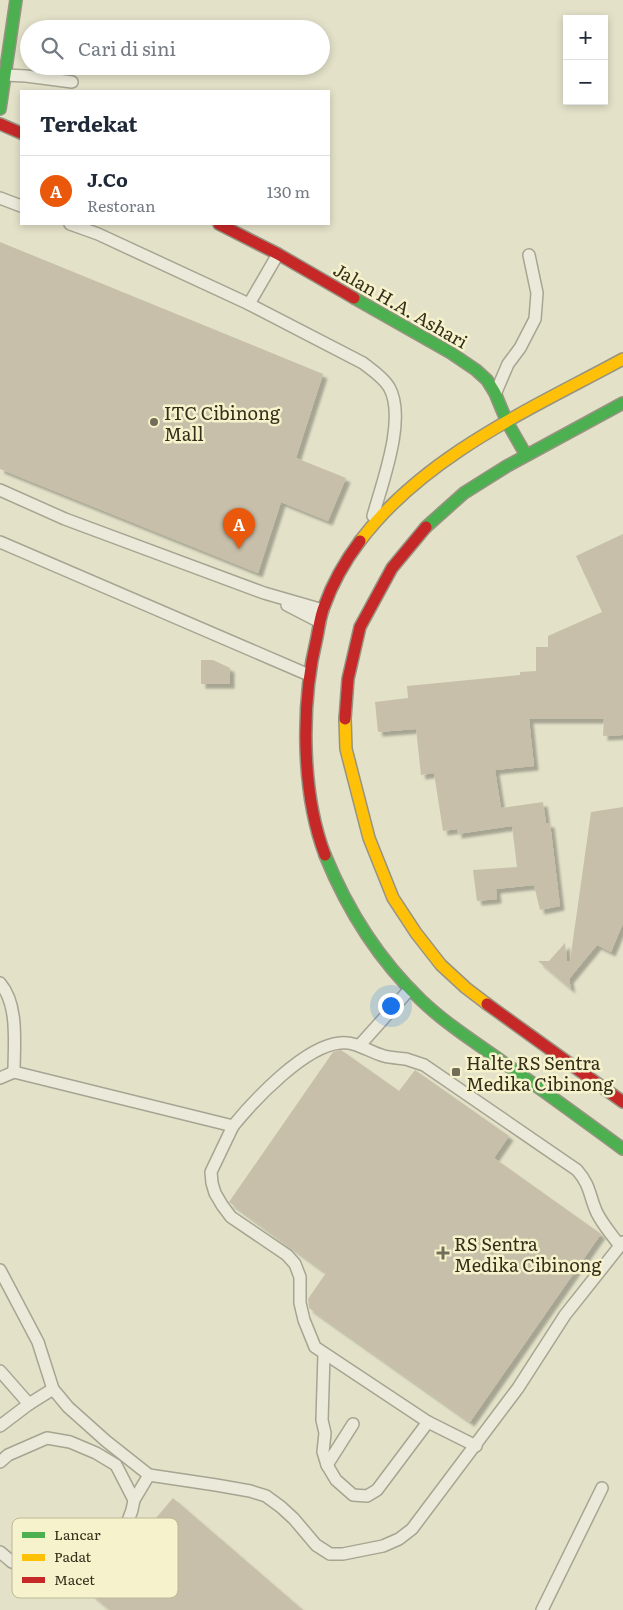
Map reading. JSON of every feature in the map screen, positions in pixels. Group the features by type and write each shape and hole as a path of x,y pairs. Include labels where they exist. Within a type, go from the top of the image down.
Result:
{"main road":[{"path":"0,109 16,0"},
{"path":"0,124 20,133"},
{"name":"Jalan H.A. Ashari","path":"222,225 278,254 451,353 476,370 487,380 495,393 507,422 526,455"},
{"path":"623,360 507,422 458,452 420,480 370,529 349,558 323,610 309,675 305,738 310,789 324,851 343,895 367,937 410,989 438,1016 623,1148"},
{"path":"623,403 526,455 464,493 429,522 392,568 360,627 348,679 345,720 346,749 369,838 393,898 416,933 441,965 466,988 623,1102"}],"lane":[{"path":"5,75 72,82"},
{"path":"0,198 20,206"},
{"path":"73,225 98,234 249,304 363,363 379,376 388,386 395,402 396,419 393,440 370,529"},
{"path":"249,304 278,254"},
{"path":"495,393 508,364 520,348 535,319 537,293 529,255"},
{"path":"0,490 64,520 264,593 323,610"},
{"path":"0,542 309,675"},
{"path":"264,593 320,622"},
{"path":"0,983 9,998 15,1024 14,1072"},
{"path":"359,1046 410,989"},
{"path":"0,1270 38,1342 53,1389 68,1407 106,1441 149,1475 250,1491 266,1496 281,1506 294,1519 316,1546 330,1554 343,1554 383,1546 412,1529 476,1446 518,1388 565,1315 622,1244 605,1227 597,1214 592,1201 590,1187 577,1170 424,1065 406,1059 384,1056 359,1046 340,1043 324,1047 294,1065 249,1106 233,1126 211,1172 212,1183 215,1193 231,1217 286,1255 295,1264 300,1277 300,1303 304,1320 315,1347 428,1422 476,1446"},
{"path":"0,1078 14,1072 233,1126"},
{"path":"324,1354 322,1420 325,1434 323,1452 327,1465 336,1480 353,1495 367,1496 377,1490 428,1422"},
{"path":"0,1371 29,1404"},
{"path":"0,1426 53,1389"},
{"path":"327,1465 353,1424"},
{"path":"0,1462 8,1455 47,1438 70,1442 96,1453 116,1465 134,1500"},
{"path":"129,1518 134,1500 149,1475"},
{"path":"542,1610 602,1488"},
{"path":"0,1552 12,1562"}],"building":[{"name":"ITC Cibinong Mall","path":"0,242 323,374 296,458 346,478 328,521 281,502 258,573 0,469"},
{"path":"623,534 623,735 603,736 604,719 529,719 534,766 495,770 501,808 543,802 546,823 550,823 560,906 540,910 534,885 496,889 497,899 477,901 473,870 517,867 512,826 457,834 457,829 443,831 434,773 421,775 416,729 378,732 375,702 408,698 407,686 520,675 520,672 536,671 536,647 548,647 548,636 602,612 576,556"},
{"path":"201,660 213,660 230,668 230,684 201,684"},
{"path":"623,807 623,923 611,952 597,945 569,979 571,989 538,961 549,961 565,943 567,961 570,961 591,812"},
{"name":"RS Sentra Medika Cibinong","path":"341,1050 399,1091 415,1070 509,1136 494,1158 601,1234 470,1422 309,1308 308,1299 326,1273 229,1202 333,1052"},
{"path":"173,1498 303,1610 110,1610 96,1598 178,1598 178,1518 156,1518"}],"traffic: fast":[{"path":"0,109 16,0"},
{"path":"354,298 451,353 487,380 495,393 507,422 526,455"},
{"path":"426,527 464,493 507,466 623,403"},
{"path":"325,855 343,895 366,933 391,968 421,1000 459,1032 623,1149"}],"traffic: slow":[{"path":"360,541 386,511 416,483 481,436 623,359"},
{"path":"345,719 346,749 369,838 393,898 416,933 441,965 487,1004"}],"traffic: jam":[{"path":"0,124 20,133"},
{"path":"221,225 278,254 354,298"},
{"path":"345,719 348,679 360,627 392,568 426,527"},
{"path":"325,855 311,804 308,775 306,747 308,690 323,611 339,573 360,541"},
{"path":"487,1004 623,1102"}],"place":[{"name":"ITC Cibinong Mall","path":"154,422"},
{"name":"J.Co","path":"239,549"},
{"name":"Halte RS Sentra Medika Cibinong","path":"456,1072"},
{"name":"RS Sentra Medika Cibinong","path":"443,1253"}]}
